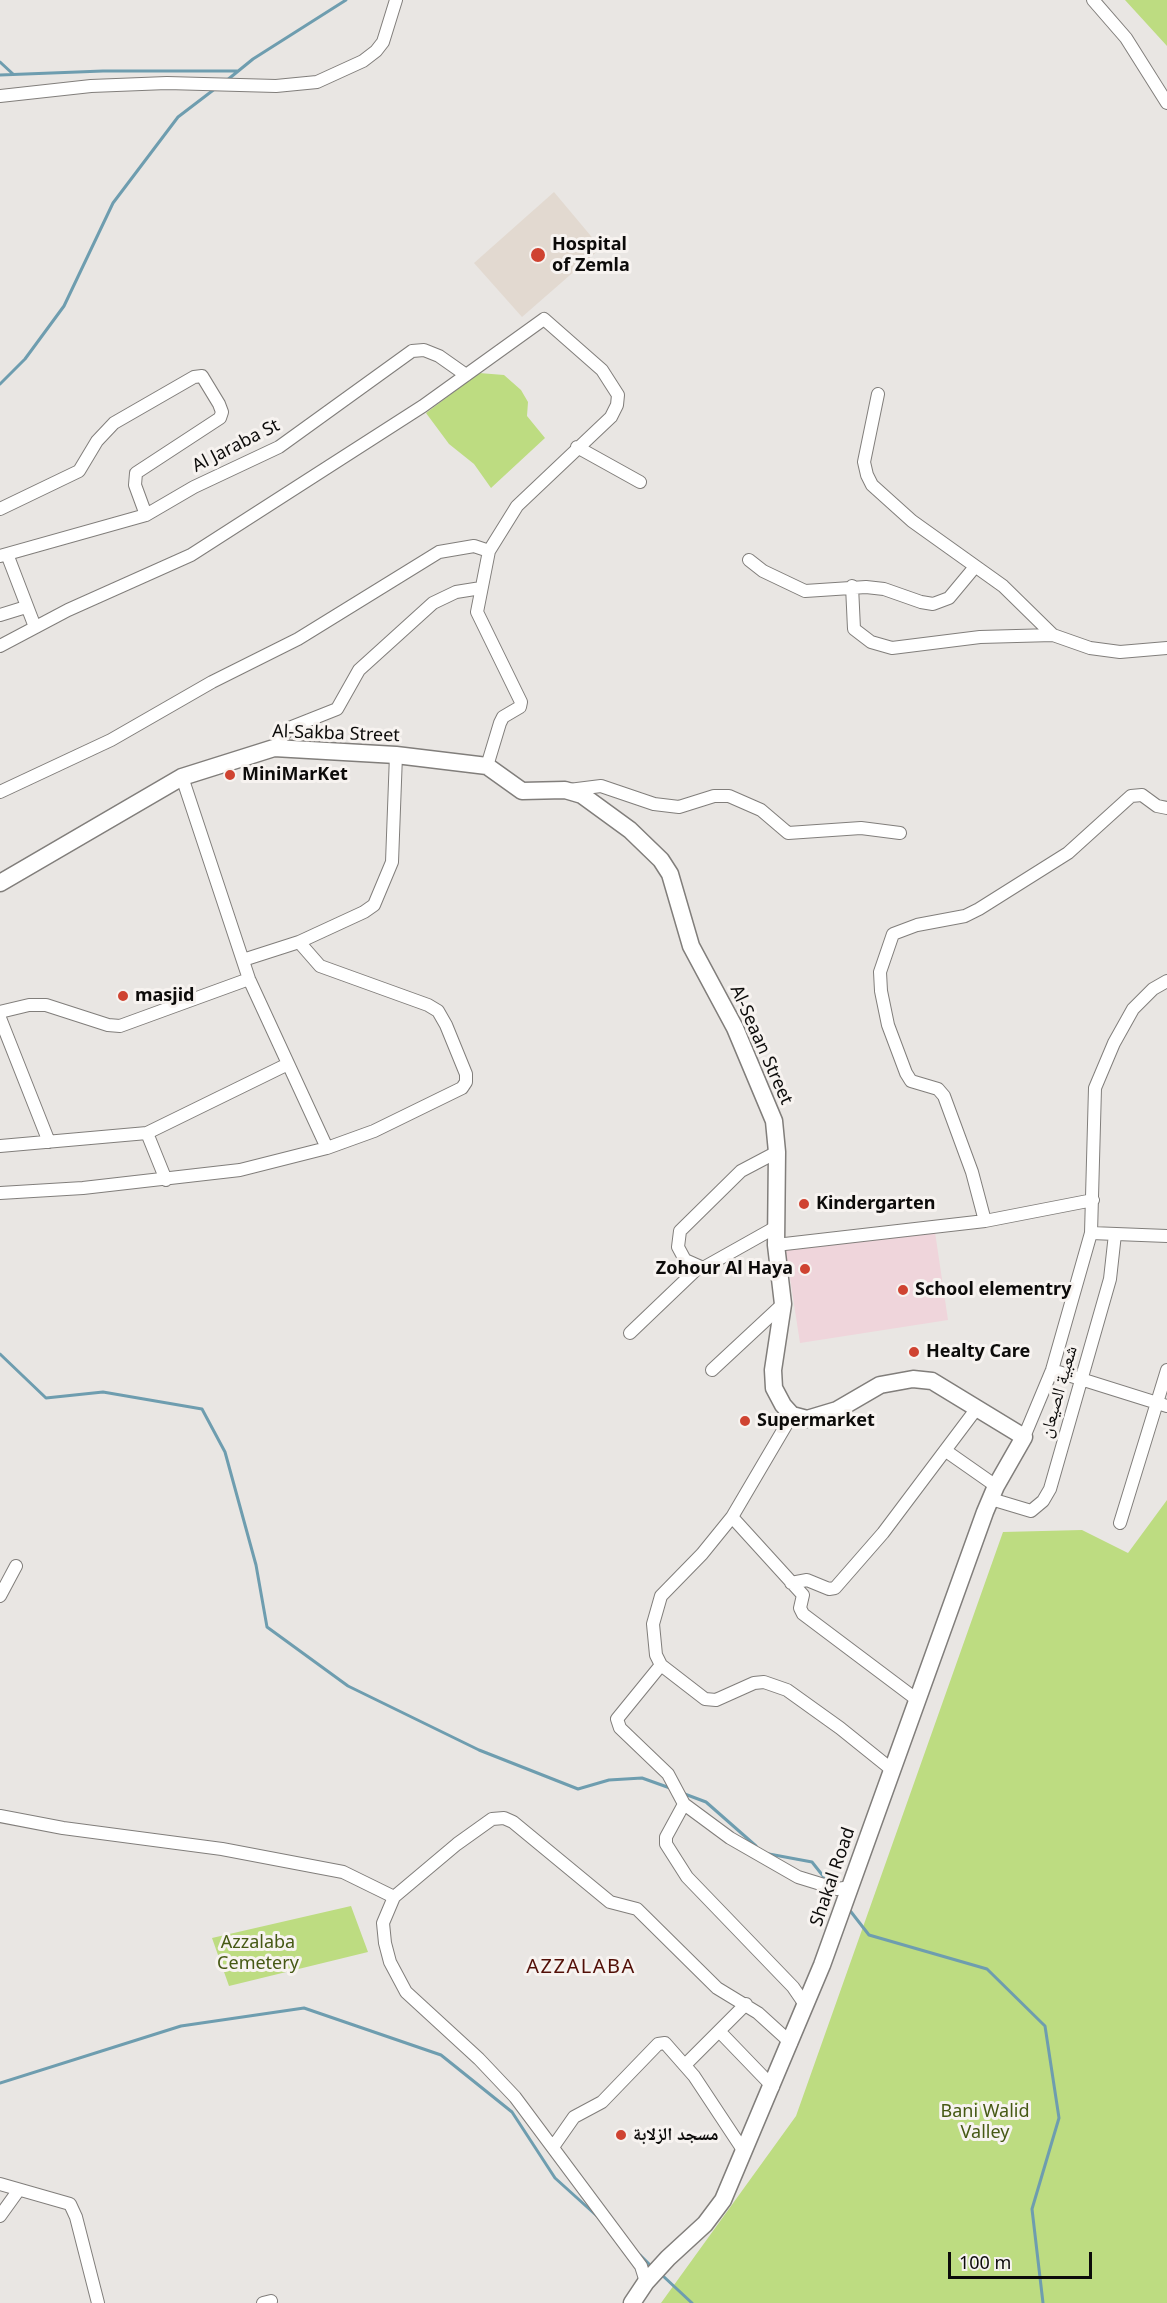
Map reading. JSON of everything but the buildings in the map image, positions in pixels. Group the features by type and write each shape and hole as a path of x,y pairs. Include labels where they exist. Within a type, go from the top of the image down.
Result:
{"main road":[{"name":"Al-Sakba Street","path":"0,883 182,777 274,748 396,755 488,766"},
{"name":"Al-Seaan Street","path":"488,766 522,792 565,790 582,795 630,830 661,860 670,874 691,946 735,1028 774,1121 777,1152 776,1227 783,1304 773,1370 774,1388 783,1405 792,1415"},
{"path":"792,1415 807,1419 821,1417 880,1385 913,1379 932,1381 952,1390 1024,1437"},
{"name":"Shakal Road","path":"632,2303 646,2282 715,2212 723,2200 806,2006 993,1492 1024,1437"}],"street":[{"path":"0,96 91,86 168,82 276,86 317,82 363,61 376,51 383,42 396,0"},
{"path":"1093,0 1126,38 1167,103"},
{"path":"0,646 68,610 191,555 423,406 544,319 602,370 618,395 617,405 611,417 577,447 518,506 489,551 477,612 480,623 521,702 520,707 503,717 488,766"},
{"name":"Al Jaraba St","path":"3,555 146,515 194,487 279,447 412,351 424,350 439,356 466,375"},
{"path":"0,510 79,471 97,441 114,423 194,377 202,376 219,404 222,412 220,418 136,473 135,485 146,515"},
{"path":"878,394 864,462 872,485 912,521 974,568 1003,586 1053,635"},
{"path":"577,447 640,482"},
{"path":"0,792 111,740 212,682 298,639 439,552 474,546 489,551"},
{"path":"3,555 35,627"},
{"path":"749,560 763,571 805,591 852,586 884,589 933,604 943,601 954,593 974,568"},
{"path":"852,586 854,629 871,642 892,648 980,637 1053,635 1090,648 1120,652 1167,648"},
{"path":"274,748 289,728 337,709 359,670 434,603 456,592 481,588"},
{"path":"0,615 26,607"},
{"path":"243,960 299,942 364,912 374,905 393,862 396,755"},
{"path":"182,777 249,979 327,1148"},
{"path":"565,790 601,786 654,804 679,807 714,796 729,796 761,810 788,833 861,828 900,833"},
{"path":"985,1221 972,1172 944,1096 938,1089 911,1081 888,1025 881,991 880,972 890,939 901,930 965,916 979,909 1068,853 1131,796 1142,795 1156,806 1167,808"},
{"path":"0,1193 83,1188 240,1170 327,1148 374,1131 462,1088 466,1082 466,1074 447,1025 438,1011 418,1001 320,966 299,942"},
{"path":"0,1012 29,1005 46,1005 108,1025 120,1026 249,979"},
{"path":"1024,1437 1053,1370 1090,1233 1093,1200 1095,1088 1114,1043 1133,1010 1153,989 1167,981"},
{"path":"0,1018 49,1142"},
{"path":"0,1146 147,1133 288,1064"},
{"path":"147,1133 166,1180"},
{"path":"698,1268 680,1254 677,1239 680,1231 741,1171 777,1152"},
{"path":"777,1245 985,1221 1093,1200"},
{"path":"630,1333 698,1268 718,1261 776,1227"},
{"path":"1090,1233 1167,1236"},
{"name":"شعبية الصيعان","path":"993,1492 1031,1511 1047,1497 1110,1279 1115,1234"},
{"path":"712,1370 783,1304"},
{"path":"1053,1370 1162,1405"},
{"path":"1120,1523 1162,1405 1167,1370"},
{"path":"791,1583 807,1580 829,1589 835,1588 883,1533 977,1408"},
{"path":"792,1415 732,1517 702,1554 662,1596 653,1624 653,1639 661,1665 705,1699 716,1700 754,1683 764,1682 787,1690 891,1769"},
{"path":"946,1451 993,1492"},
{"path":"732,1517 803,1595 800,1608 803,1614 916,1699"},
{"path":"0,1596 16,1566"},
{"path":"661,1665 618,1716 618,1724 668,1774 684,1804 730,1838 798,1877 837,1889 851,1887"},
{"path":"684,1804 666,1837 670,1852 687,1877 793,1987 806,2006"},
{"path":"0,1816 63,1828 222,1849 343,1872 394,1897"},
{"path":"646,2282 641,2266 500,2079 406,1992 397,1978 385,1942 383,1923 394,1897 456,1844 492,1818 504,1818 513,1822 610,1902 637,1909 717,1988 746,2004 791,2043"},
{"path":"684,2065 746,2004"},
{"path":"720,2032 773,2087"},
{"path":"553,2147 574,2117 602,2102 658,2044 668,2044 743,2150"},
{"path":"0,2184 70,2204 76,2217 99,2303"},
{"path":"0,2216 18,2191"}],"shaded area":[{"name":"Hospital of Zemla","path":"554,192 601,248 522,317 474,263"},
{"path":"935,1232 948,1320 800,1343 785,1246"}],"green space":[{"path":"1125,0 1167,0 1167,46"},
{"path":"479,373 504,375 521,390 528,402 527,416 545,438 491,488 474,464 449,444 426,413"},
{"name":"Bani Walid Valley","path":"1167,1500 1167,2303 661,2303 796,2116 1003,1532 1082,1530 1128,1553"},
{"name":"Azzalaba Cemetery","path":"351,1906 368,1952 229,1986 212,1938"}],"waterway":[{"path":"226,81 253,59 346,0"},
{"path":"0,62 13,74"},
{"path":"0,75 103,71 238,71"},
{"path":"0,384 25,359 64,306 113,203 178,117 216,88"},
{"path":"0,1354 46,1398 103,1392 202,1409 225,1452 256,1565 267,1627 348,1686 479,1750 578,1789 609,1780 642,1778 670,1788"},
{"path":"682,1793 706,1802 756,1846"},
{"path":"769,1854 812,1862 827,1881"},
{"path":"848,1908 869,1935 987,1969 1045,2026 1059,2118 1032,2209 1043,2303"},
{"path":"0,2083 181,2026 304,2008 441,2055 512,2112 555,2178 597,2216"},
{"path":"640,2255 650,2265"},
{"path":"663,2276 692,2303"}],"place":[{"name":"Hospital of Zemla","path":"538,255"},
{"name":"MiniMarKet","path":"230,775"},
{"name":"masjid","path":"123,996"},
{"name":"Kindergarten","path":"804,1204"},
{"name":"Zohour Al Haya","path":"805,1269"},
{"name":"School elementry","path":"903,1290"},
{"name":"Healty Care","path":"914,1352"},
{"name":"Supermarket","path":"745,1421"},
{"name":"مسجد الزلابة","path":"621,2135"}],"district":[{"name":"AZZALABA","path":"581,1967"}]}
